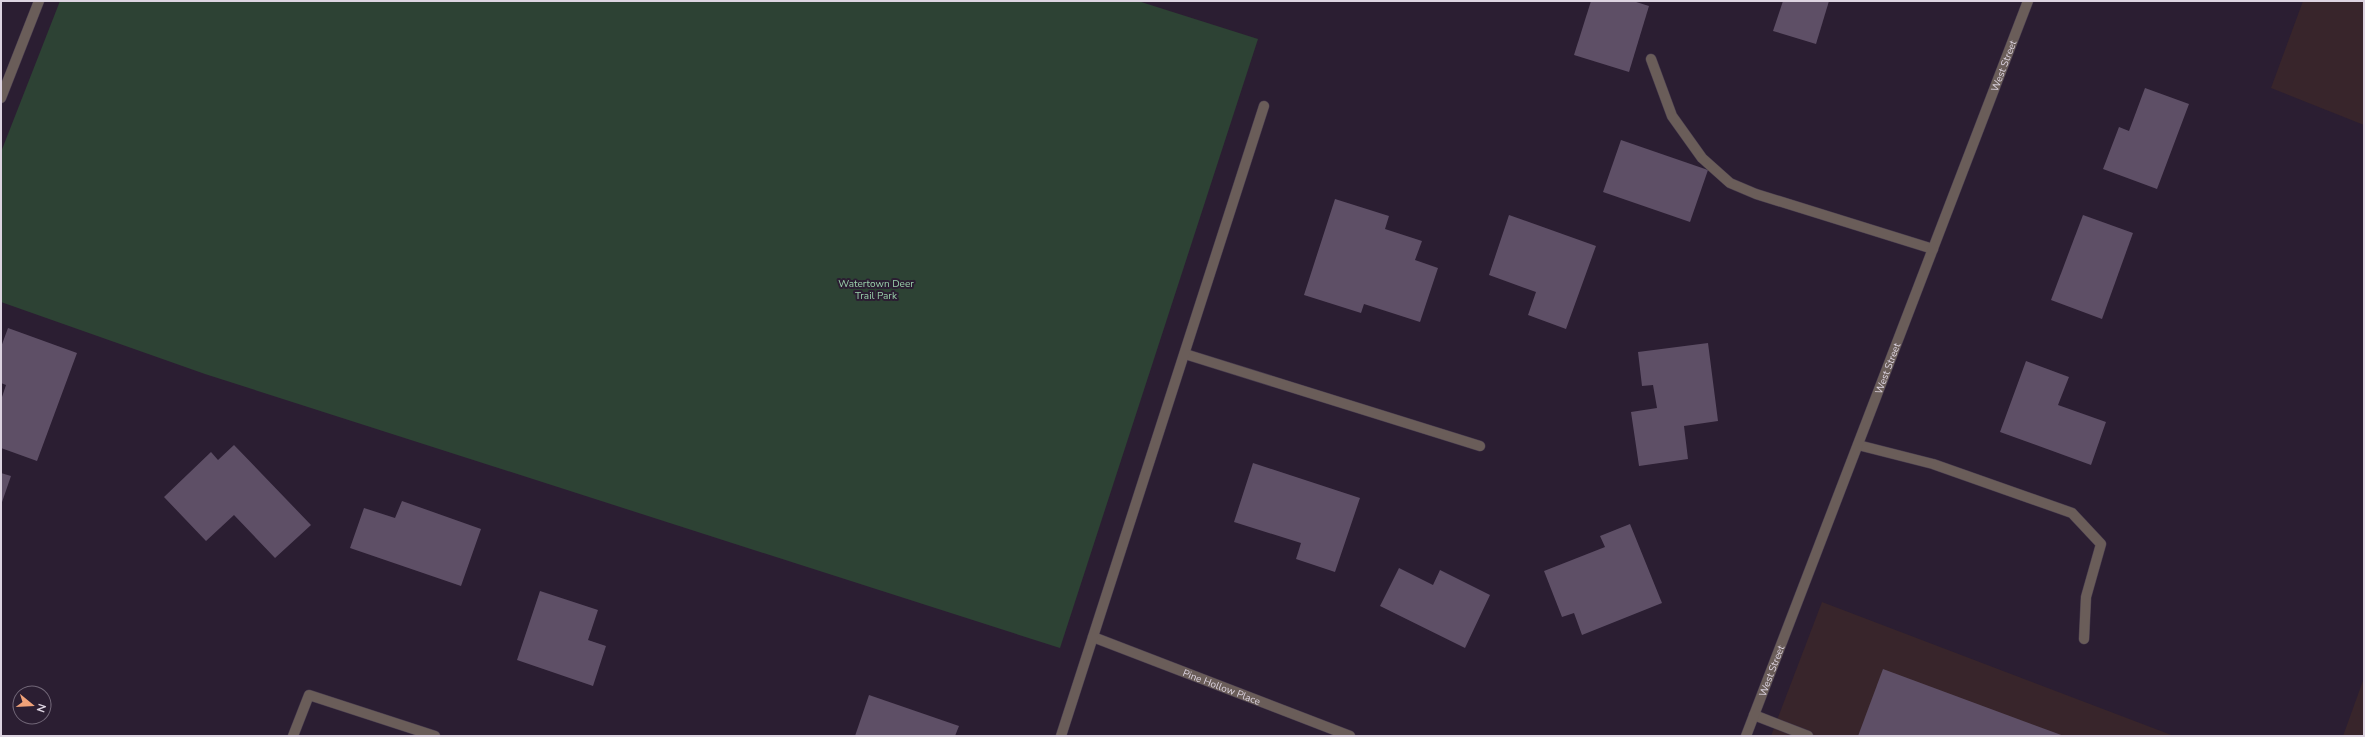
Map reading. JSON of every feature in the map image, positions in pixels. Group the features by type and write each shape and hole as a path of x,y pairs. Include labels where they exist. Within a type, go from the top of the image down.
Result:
{"street":[{"path":"1,98 39,1"},
{"name":"West Street","path":"1746,736 2028,1"},
{"path":"1651,59 1672,116 1702,158 1730,183 1756,194 1933,249"},
{"path":"1060,736 1185,354 1264,106"},
{"path":"1185,354 1480,446"},
{"path":"1858,445 1934,464 2072,512 2101,544 2086,597 2084,639"},
{"name":"Pine Hollow Place","path":"1093,637 1350,736"},
{"path":"293,736 309,695 436,736"},
{"path":"1754,715 1808,736"}],"shaded area":[{"path":"2303,1 2364,1 2364,125 2271,88"},
{"path":"1822,602 2174,736 1771,736"},
{"path":"2364,678 2364,736 2343,736"}],"green space":[{"name":"Watertown Deer Trail Park","path":"60,1 1138,1 1258,39 1060,648 205,374 1,302 1,152"}],"building":[{"path":"1591,1 1633,1 1649,6 1629,72 1574,55"},
{"path":"1783,1 1829,1 1816,44 1773,31"},
{"path":"2145,88 2189,104 2157,189 2103,169 2119,127 2129,131"},
{"path":"1621,140 1708,170 1690,222 1603,192"},
{"path":"1335,199 1389,216 1385,229 1422,241 1415,260 1438,268 1420,322 1364,304 1361,313 1304,295"},
{"path":"1509,215 1596,246 1566,329 1528,315 1536,292 1489,275"},
{"path":"2083,215 2133,233 2102,319 2051,300"},
{"path":"8,328 77,353 37,461 1,448 1,400 6,385 1,383 1,347"},
{"path":"1708,343 1718,421 1684,426 1688,459 1639,466 1631,412 1657,408 1653,385 1642,386 1638,352"},
{"path":"2026,361 2069,377 2058,405 2106,422 2091,465 2000,432"},
{"path":"234,445 311,525 275,558 234,515 206,541 164,497 211,452 218,460"},
{"path":"1253,463 1360,498 1335,572 1296,559 1301,543 1234,522"},
{"path":"1,473 11,476 1,505"},
{"path":"402,501 481,529 461,586 350,548 364,508 395,518"},
{"path":"1630,524 1662,603 1582,635 1574,613 1562,617 1544,571 1605,547 1600,536"},
{"path":"1399,568 1433,585 1440,570 1490,595 1465,648 1380,606"},
{"path":"540,591 598,610 588,640 606,646 593,686 517,660"},
{"path":"1883,669 2064,736 1858,736"},
{"path":"869,695 959,726 955,736 855,736"}]}
